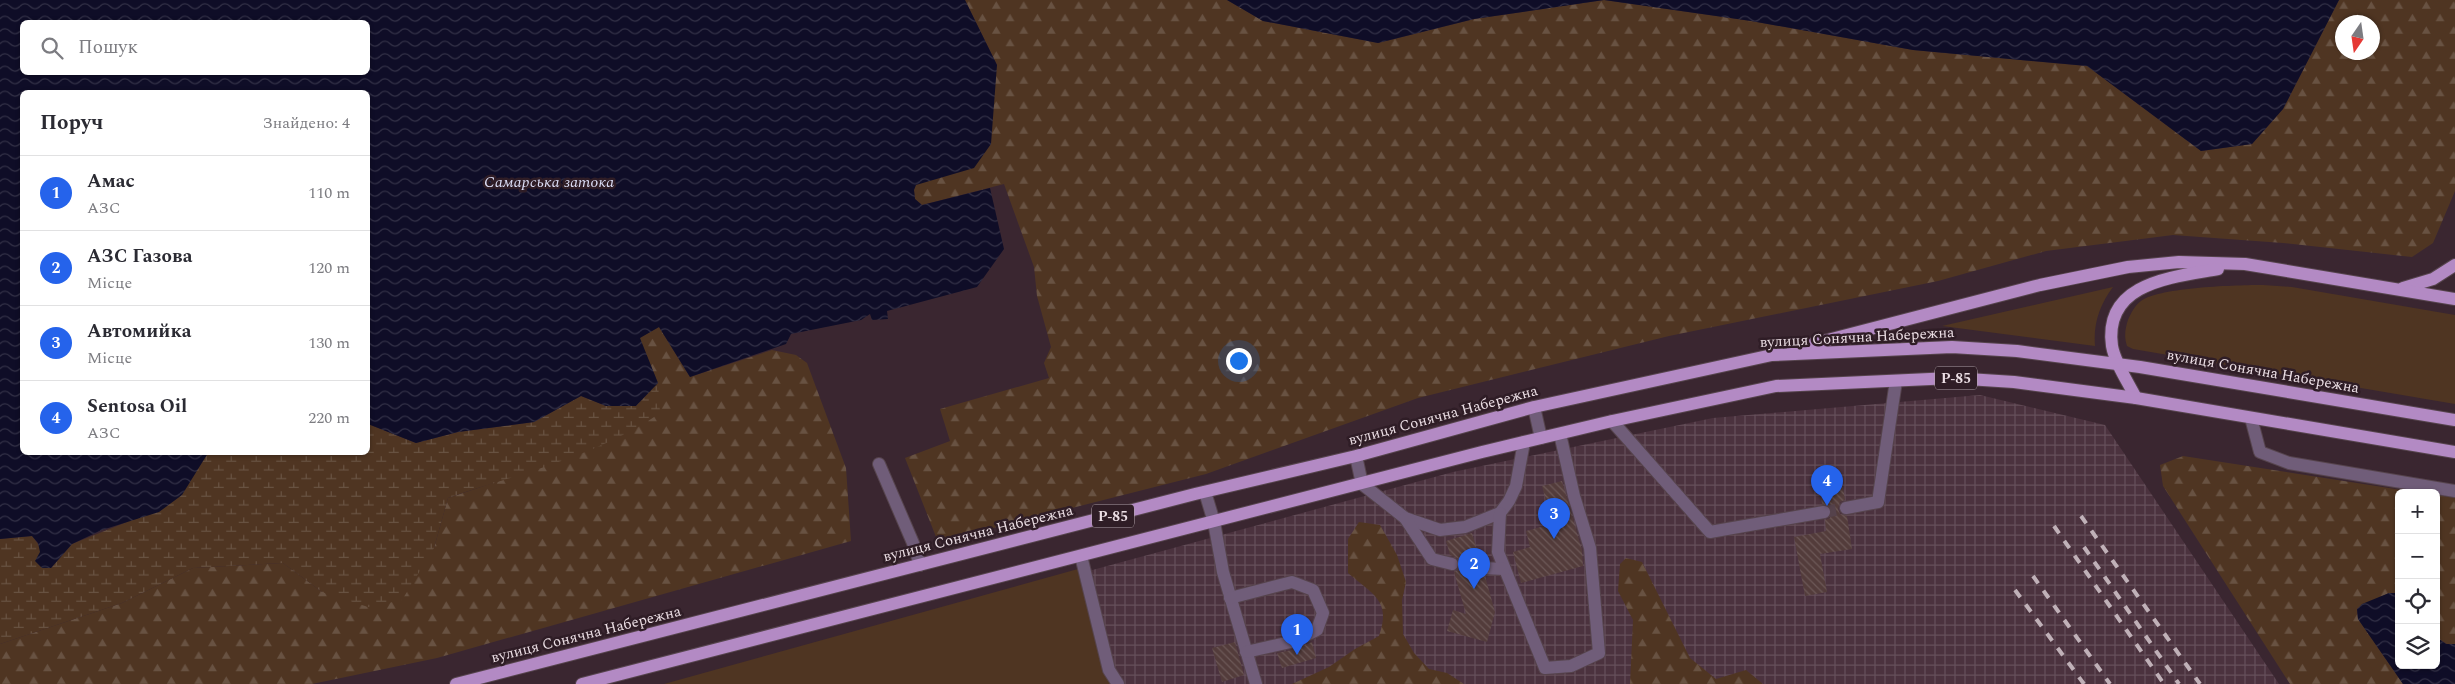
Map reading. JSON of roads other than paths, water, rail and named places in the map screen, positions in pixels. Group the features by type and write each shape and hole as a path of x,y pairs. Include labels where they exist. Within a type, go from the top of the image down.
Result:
{"main road":[{"path":"1772,355 2040,285 2128,267 2179,262 2245,264 2455,299"},
{"path":"2136,398 2112,346 2113,320 2127,296 2160,279 2245,264"},
{"path":"2400,289 2434,278 2455,265"},
{"name":"вулиця Сонячна Набережна","path":"456,684 1205,492 1356,456 1534,407 1772,355 1952,347 2017,351 2119,364 2455,420"},
{"name":"Р-85","path":"582,684 1524,442 1776,386 1952,378 2014,382 2136,398 2455,452"}],"lane":[{"path":"1846,508 1878,502 1896,381"},
{"path":"1534,407 1541,438"},
{"path":"2251,418 2260,452 2282,460 2455,491"},
{"path":"1612,421 1710,532 1824,512"},
{"path":"1524,442 1516,486 1500,513 1498,552 1545,668 1571,666 1599,653 1590,548 1574,496 1560,434"},
{"path":"1356,456 1362,484 1405,518 1432,559 1452,564"},
{"path":"880,464 913,542 920,565"},
{"path":"1205,492 1214,522 1230,598 1256,684"},
{"path":"1405,518 1440,530 1465,527 1500,513"},
{"path":"1080,556 1109,670 1118,684"},
{"path":"1482,568 1504,569"},
{"path":"1230,598 1292,582 1313,590 1323,613 1317,630 1295,641 1246,652"}],"water":[{"name":"Самарська затока","path":"0,0 965,0 997,65 991,144 974,168 916,185 914,190 915,199 922,205 990,188 1004,249 977,287 887,311 888,319 872,320 870,314 861,320 791,334 786,344 690,377 659,327 640,338 658,383 636,406 606,406 581,396 534,422 458,432 416,443 370,425 370,90 20,90 20,455 207,455 182,495 159,512 102,530 72,544 51,568 42,568 35,561 40,552 38,543 32,536 0,539"},
{"path":"1227,0 1604,0 1474,19 1378,43 1263,21"},
{"path":"1604,0 2339,0 2283,109 2252,144 2201,151 2087,66 1913,50 1751,21"},
{"path":"2389,593 2395,593 2395,669 2440,669 2440,640 2446,644 2455,644 2455,684 2403,684 2358,619 2357,609 2362,604"}],"tunnel":[{"path":"1824,512 1846,508"},
{"path":"1452,564 1482,568"}],"railway":[{"path":"2081,516 2200,684"},
{"path":"2054,526 2164,684"},
{"path":"2084,547 2179,684"},
{"path":"2033,576 2110,684"},
{"path":"2015,590 2084,684"}],"place":[{"name":"Sentosa Oil","path":"1827,506"},
{"name":"Автомийка","path":"1554,539"},
{"name":"АЗС Газова","path":"1474,589"},
{"name":"Амас","path":"1297,655"}]}
